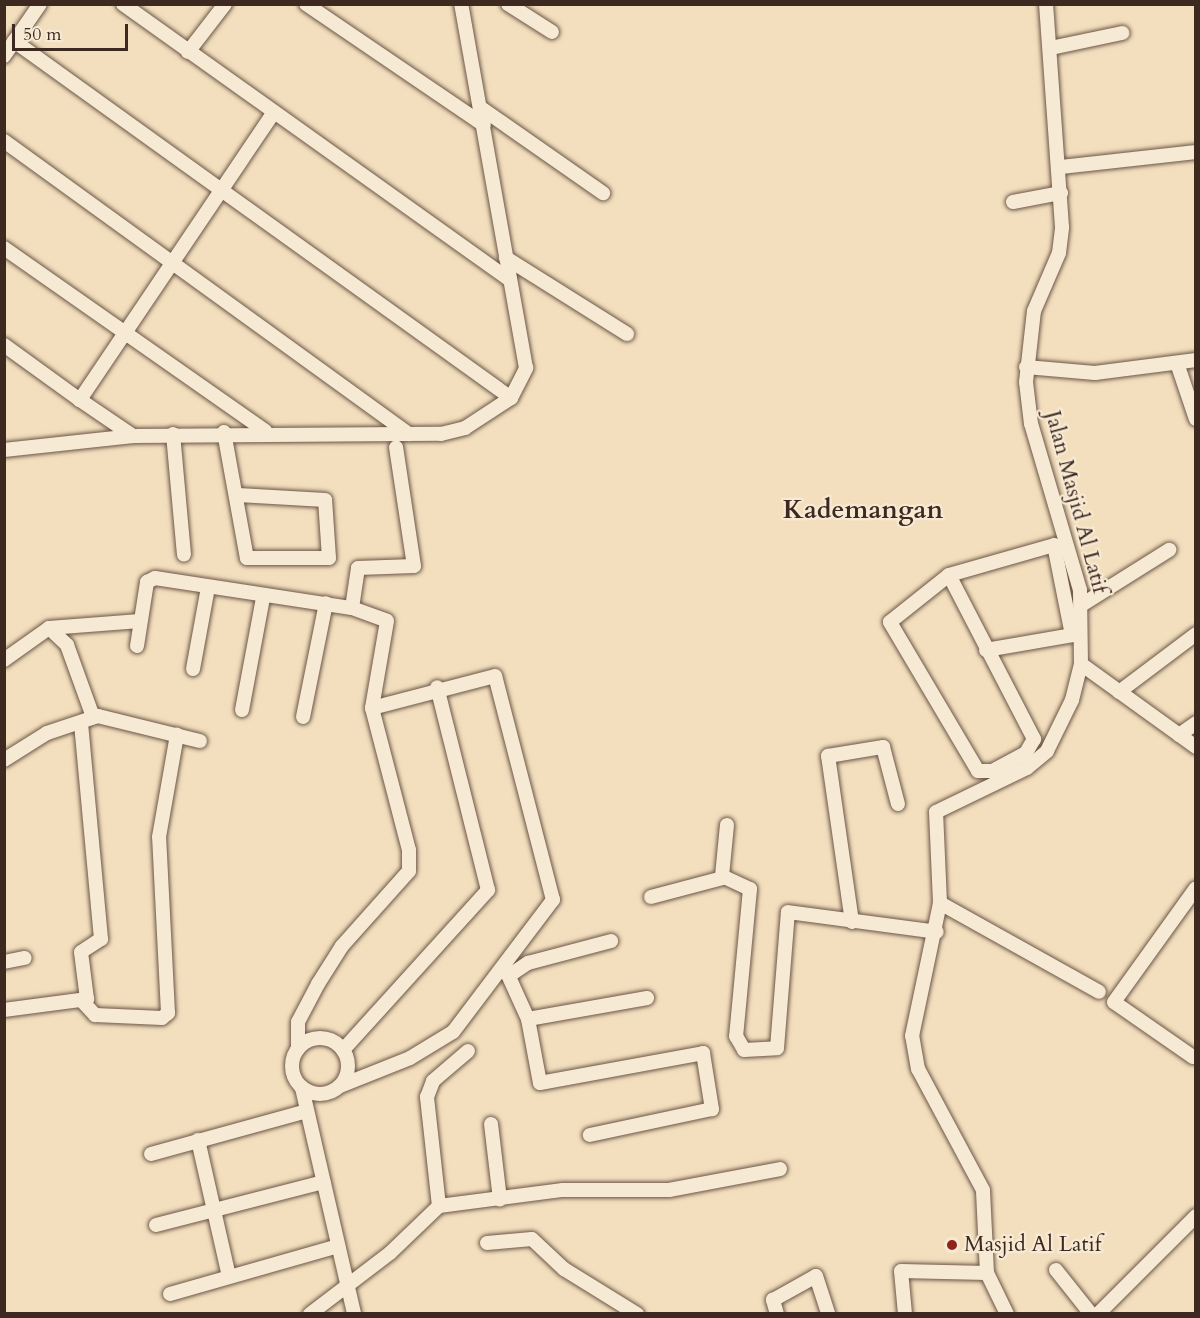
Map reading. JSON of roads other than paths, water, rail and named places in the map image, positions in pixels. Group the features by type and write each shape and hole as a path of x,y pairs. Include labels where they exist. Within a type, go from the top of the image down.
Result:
{"street":[{"path":"4,56 40,4"},
{"path":"123,4 272,115 510,280"},
{"path":"188,52 225,4"},
{"path":"306,4 484,125"},
{"path":"5,450 133,436 173,434 266,431 410,434 455,432 511,398 526,368 481,108 460,4"},
{"path":"508,4 552,32"},
{"name":"Jalan Masjid Al Latif","path":"1007,1314 987,1273 983,1190 914,1055 913,1028 937,932 940,903 936,812 1028,768 1047,751 1072,700 1081,664 1078,634 1083,604 1031,424 1026,367 1034,311 1059,253 1061,167 1046,4"},
{"path":"1051,48 1122,33"},
{"path":"14,41 511,398"},
{"path":"481,108 603,193"},
{"path":"81,400 272,115"},
{"path":"4,141 410,434"},
{"path":"1061,167 1196,152"},
{"path":"1013,202 1061,193"},
{"path":"4,248 266,431"},
{"path":"506,258 627,333"},
{"path":"4,345 133,436"},
{"path":"1026,367 1082,373 1196,360"},
{"path":"1178,363 1196,419"},
{"path":"224,432 238,495 247,558 329,558 325,500 238,495"},
{"path":"173,434 184,555"},
{"path":"352,608 358,568 414,566 396,447"},
{"path":"950,575 986,650 1034,741 1026,753 986,773 970,763 890,622 950,575 1055,546 1078,634 986,650"},
{"path":"1083,604 1169,550"},
{"path":"137,646 140,621 150,579 208,586 264,598 326,603 352,608 387,621 372,708 409,850 409,871 342,946 318,984 298,1022 298,1050 292,1070 302,1088 304,1112 324,1182 346,1288 354,1314"},
{"path":"193,669 208,586"},
{"path":"242,710 264,598"},
{"path":"303,717 326,603"},
{"path":"4,660 49,628 140,621"},
{"path":"49,628 68,645 87,721 101,939 81,952 87,992 83,1002"},
{"path":"1119,692 1196,634"},
{"path":"1081,664 1196,747"},
{"path":"302,1088 318,1094 442,1041 507,970 552,902 550,882 496,678 437,687 372,708"},
{"path":"342,1050 488,890 437,687"},
{"path":"4,760 47,733 87,721 177,735 200,741"},
{"path":"1179,735 1196,723"},
{"path":"83,1002 95,1015 162,1018 168,1013 159,837 177,735"},
{"path":"852,922 828,756 881,746 898,804"},
{"path":"723,878 727,825"},
{"path":"651,897 723,878 750,889 736,1036 744,1050 777,1048 788,912 937,932"},
{"path":"1193,1057 1114,1002 1196,888"},
{"path":"940,903 1100,992"},
{"path":"507,970 611,941"},
{"path":"4,962 25,958"},
{"path":"507,970 528,1019 540,1083 703,1053 712,1109 590,1135"},
{"path":"528,1019 647,998"},
{"path":"4,1010 83,1002"},
{"path":"298,1050 320,1038 342,1050 348,1068 340,1086"},
{"path":"439,1206 427,1097 433,1081 468,1051"},
{"path":"151,1154 304,1112"},
{"path":"492,1124 500,1199"},
{"path":"198,1140 229,1277"},
{"path":"310,1314 346,1288 439,1206 576,1189 669,1190 780,1169"},
{"path":"156,1225 324,1182"},
{"path":"1098,1314 1196,1216"},
{"path":"487,1243 532,1239 564,1269 637,1314"},
{"path":"170,1294 338,1246"},
{"path":"1056,1270 1090,1314"},
{"path":"905,1314 901,1271 987,1273"},
{"path":"777,1314 773,1300 816,1276 828,1314"}],"place":[{"name":"Masjid Al Latif","path":"952,1245"}],"district":[{"name":"Kademangan","path":"863,510"}]}
